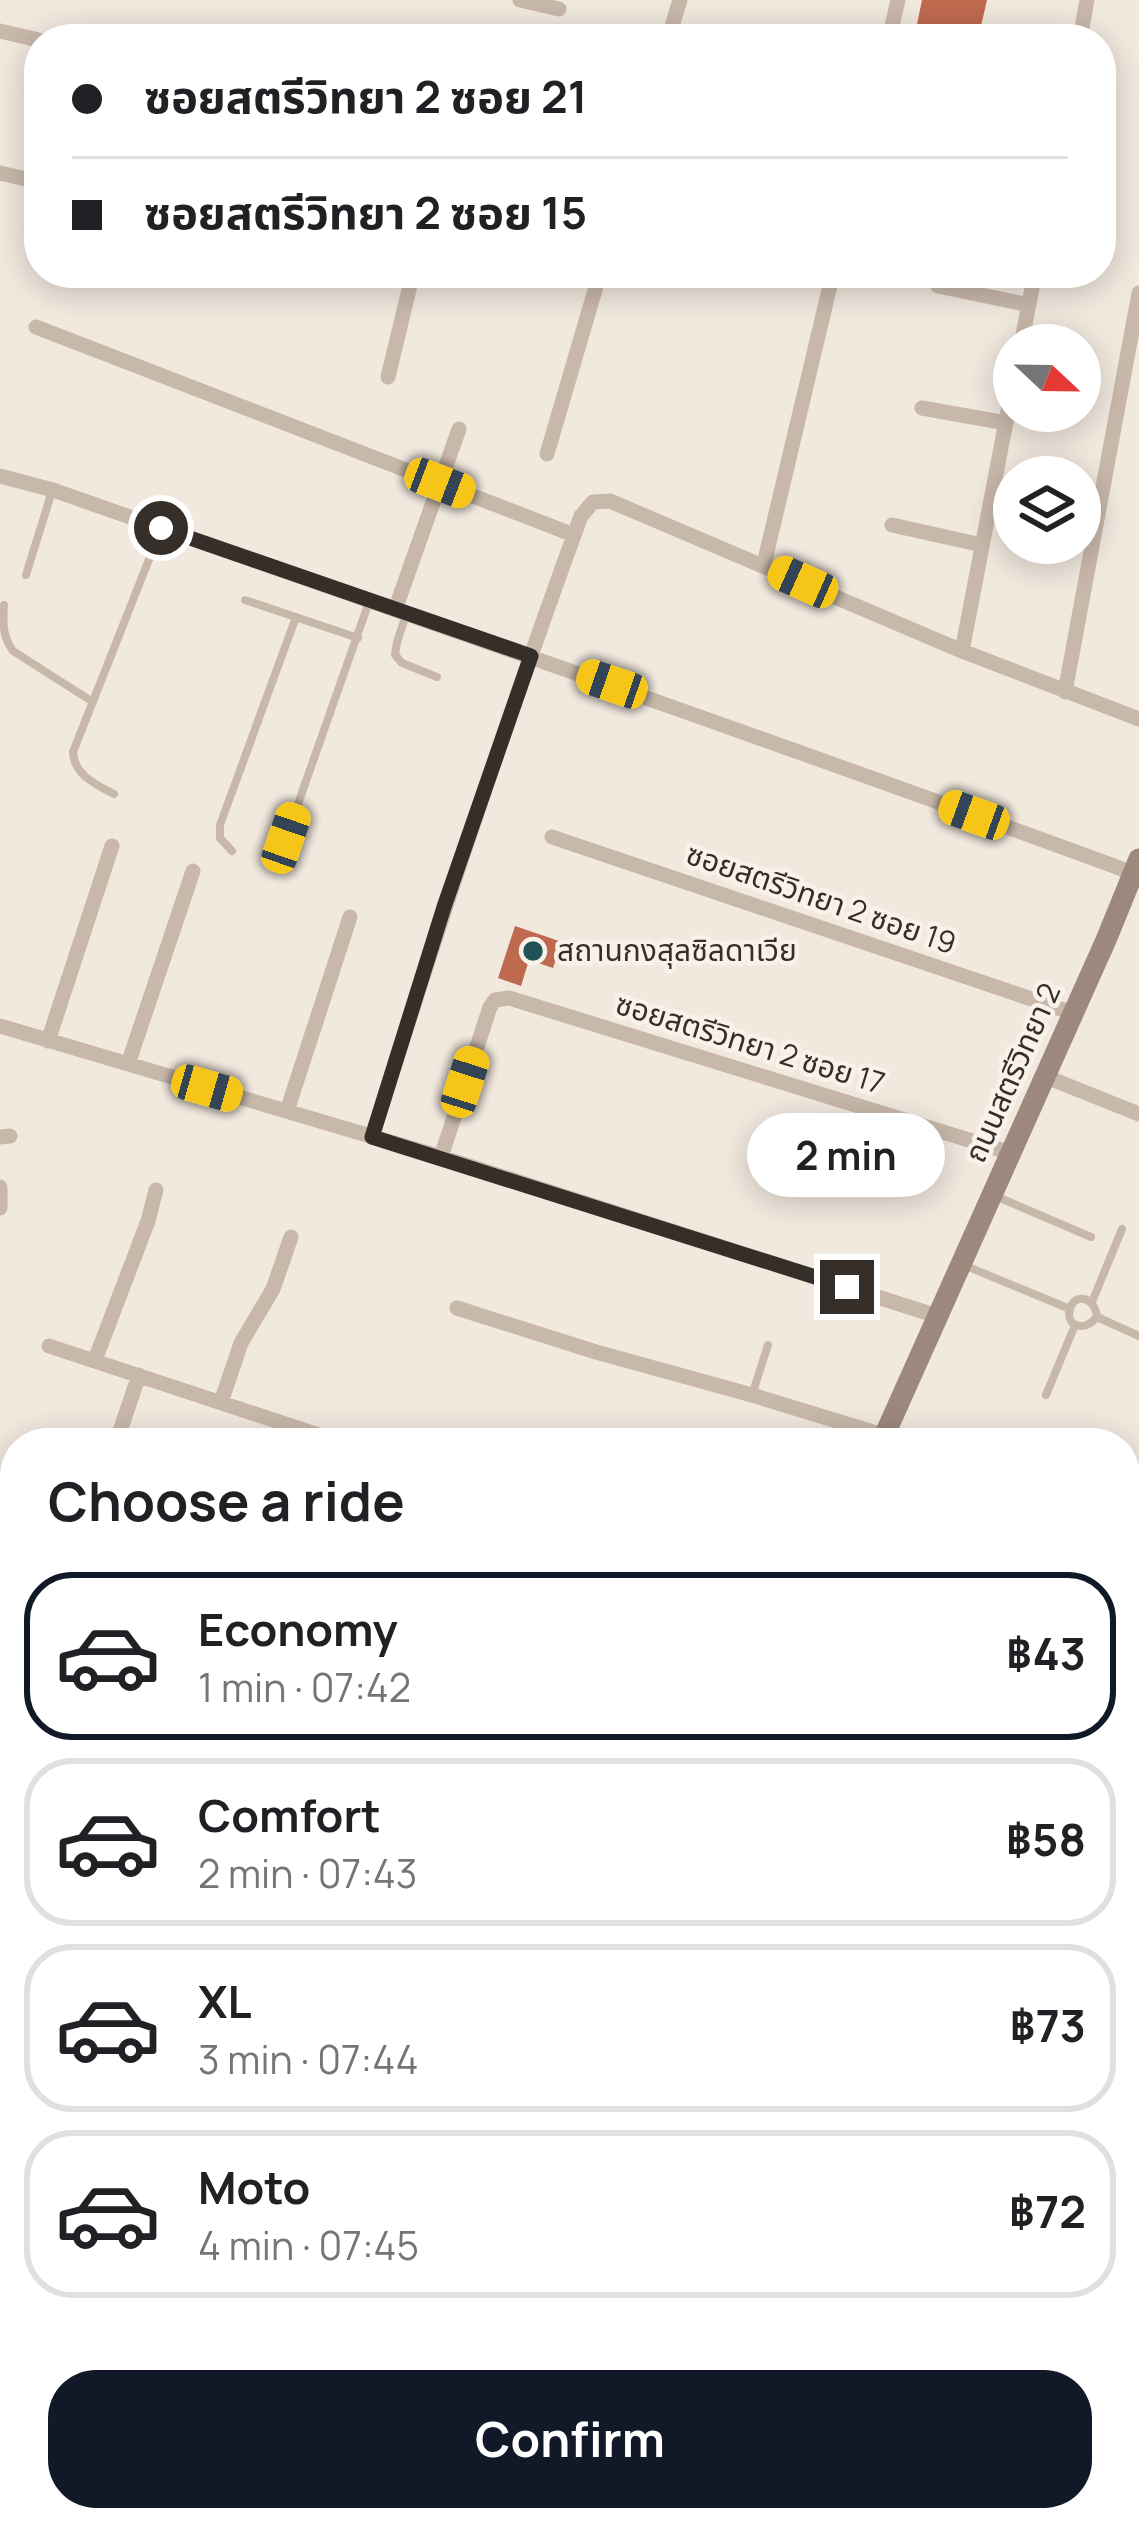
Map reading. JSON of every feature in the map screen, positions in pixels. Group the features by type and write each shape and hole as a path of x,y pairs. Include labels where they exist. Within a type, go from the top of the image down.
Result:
{"street":[{"path":"520,0 559,9"},
{"path":"388,377 409,288"},
{"path":"547,454 596,288"},
{"path":"764,564 829,288"},
{"path":"948,288 1029,304"},
{"path":"1025,324 1032,288"},
{"path":"1065,692 1139,293"},
{"path":"36,327 574,535"},
{"path":"922,408 993,421"},
{"path":"401,612 459,429"},
{"path":"962,650 1004,432"},
{"path":"0,476 52,490 1136,866"},
{"path":"372,1137 444,907 531,656 581,516 593,502 610,501 962,650 1139,719"},
{"path":"892,524 982,545"},
{"name":"ซอยสตรีวิทยา 2 ซอย 19","path":"552,837 1073,1013"},
{"path":"48,1041 112,846"},
{"name":"ถนนสตรีวิทยา 2","path":"887,1428 1136,866"},
{"path":"128,1064 194,871"},
{"path":"287,1111 350,917"},
{"name":"ซอยสตรีวิทยา 2 ซอย 17","path":"441,1157 490,1007 495,1000 509,998 1011,1154"},
{"path":"0,1027 441,1157 937,1316"},
{"path":"1044,1076 1139,1114"},
{"path":"0,1187 0,1208"},
{"path":"95,1360 156,1190"},
{"path":"220,1402 241,1343 273,1289 291,1237"},
{"path":"458,1308 853,1428"},
{"path":"50,1346 298,1428"},
{"path":"121,1428 139,1375"}],"lane":[{"path":"26,575 52,490"},
{"path":"114,794 78,772 73,752 161,528"},
{"path":"244,600 358,638"},
{"path":"286,838 369,601"},
{"path":"4,605 5,639 13,651 93,702"},
{"path":"401,612 395,655 402,663 437,677"},
{"path":"232,851 220,838 220,825 296,617"},
{"path":"992,1194 1091,1237"},
{"path":"1092,1302 1122,1229"},
{"path":"961,1264 1070,1309"},
{"path":"1083,1299 1097,1308 1097,1317 1084,1328 1075,1325 1070,1309 1083,1299"},
{"path":"1097,1317 1139,1336"},
{"path":"1046,1395 1075,1325"},
{"path":"752,1395 768,1345"}],"building":[{"path":"922,0 987,0 981,24 917,24"},
{"name":"สถานกงสุลซิลดาเวีย","path":"515,926 562,942 553,968 529,960 521,986 498,978"}],"place":[{"name":"สถานกงสุลซิลดาเวีย","path":"533,951"}],"route":[{"path":"161,528 531,656 444,907 372,1137 847,1287"}]}
